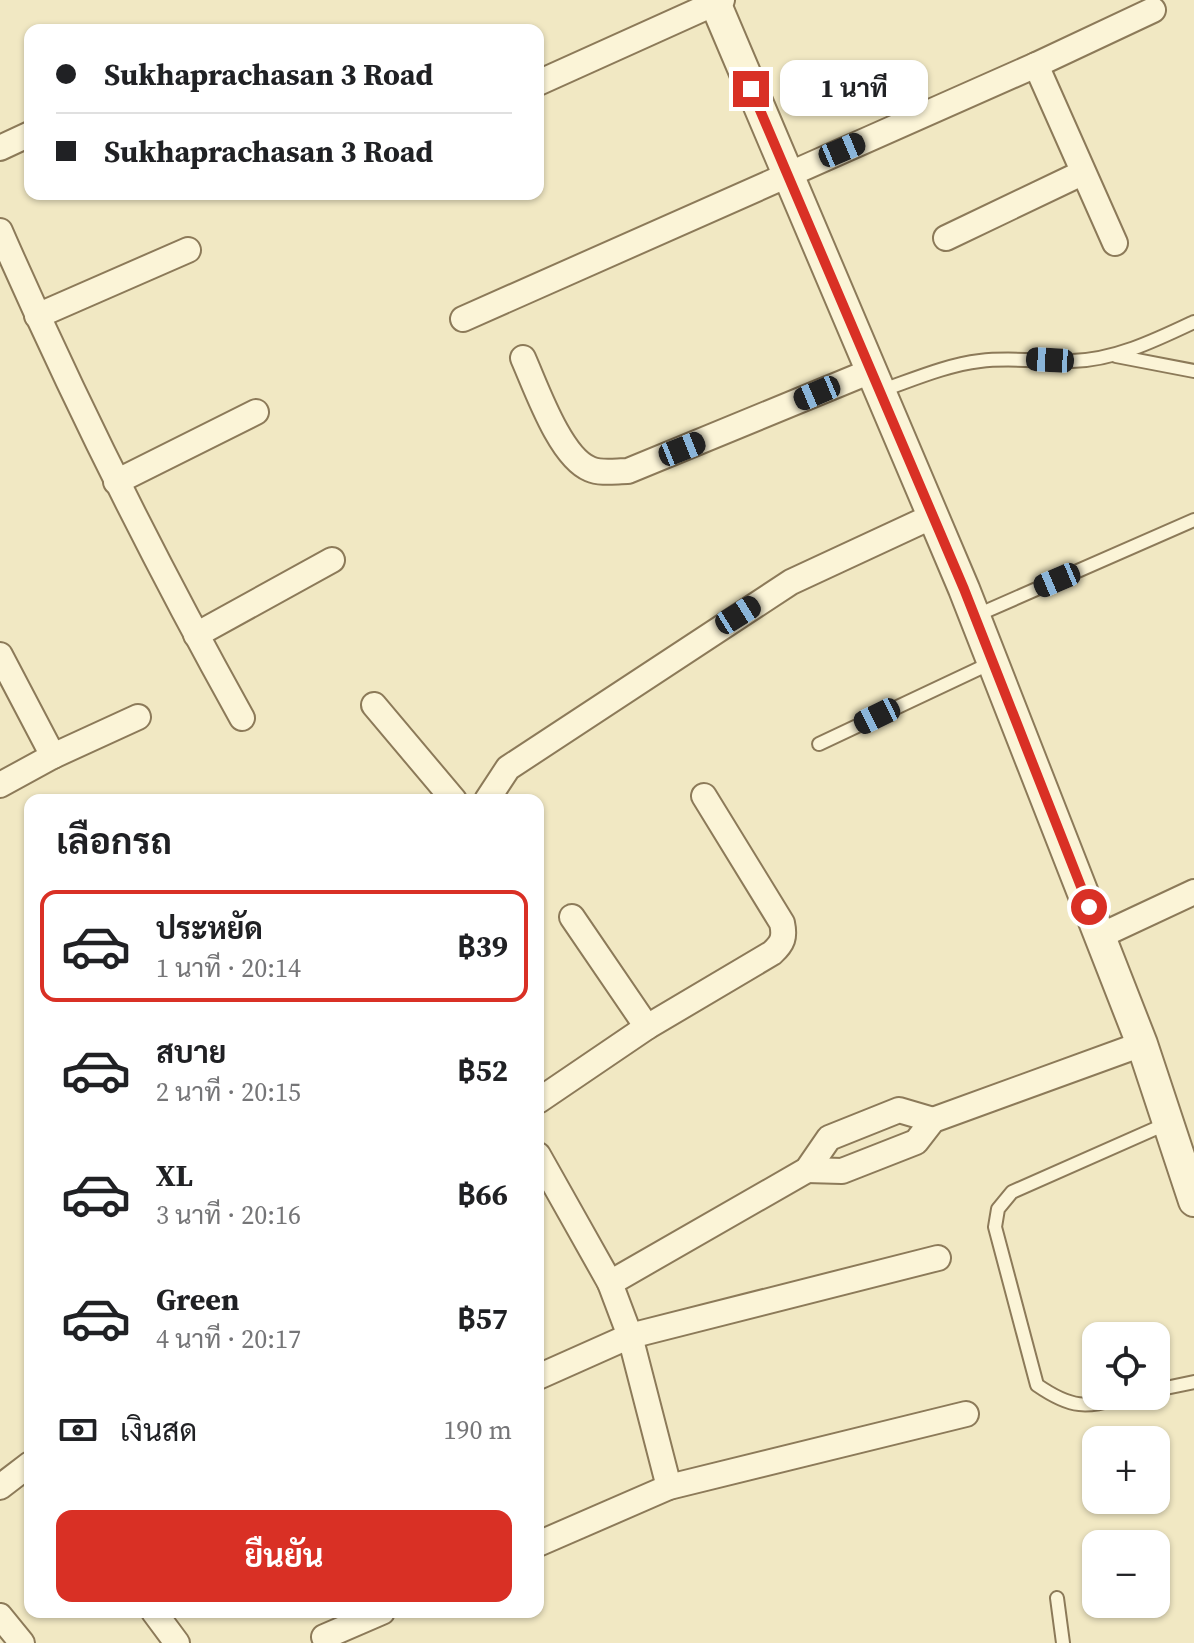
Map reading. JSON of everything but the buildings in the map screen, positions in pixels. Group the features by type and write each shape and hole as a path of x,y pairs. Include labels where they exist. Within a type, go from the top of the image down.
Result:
{"street":[{"path":"544,80 717,1 975,616 1142,1044 1194,1201"},
{"path":"463,319 1153,10"},
{"path":"1036,65 1115,243"},
{"path":"0,148 24,137"},
{"path":"946,238 1082,173"},
{"path":"0,231 116,482 242,718"},
{"path":"37,316 188,250"},
{"path":"523,358 572,456 590,469 607,472 628,471 875,381"},
{"path":"116,482 256,412"},
{"path":"491,794 508,768 738,615 791,582 933,516"},
{"path":"196,635 332,560"},
{"path":"0,655 53,756"},
{"path":"374,705 449,794"},
{"path":"0,785 53,756 138,717"},
{"path":"544,1097 647,1027 772,953 785,936 782,923 704,796"},
{"path":"1100,936 1194,892"},
{"path":"572,917 647,1027"},
{"path":"807,1170 842,1171 916,1142 933,1120 1142,1044"},
{"path":"610,1283 807,1170 829,1138 899,1110 933,1120"},
{"path":"547,1187 610,1283 630,1336 669,1487"},
{"path":"544,1374 630,1336 938,1258"},
{"path":"544,1541 669,1487 966,1414"},
{"path":"0,1487 24,1469"},
{"path":"0,1616 22,1643"},
{"path":"158,1618 177,1643"},
{"path":"324,1637 368,1618"}],"lane":[{"path":"875,381 979,361 1074,361 1113,355 1157,340 1194,322"},
{"path":"1113,355 1194,371"},
{"path":"975,616 1194,520"},
{"path":"819,744 993,662"},
{"path":"1082,1405 1054,1397 1037,1385 995,1227 998,1209 1012,1192 1168,1123"},
{"path":"1170,1387 1194,1382"},
{"path":"1057,1598 1063,1643"}],"route":[{"path":"751,89 964,589 1089,907"}]}
